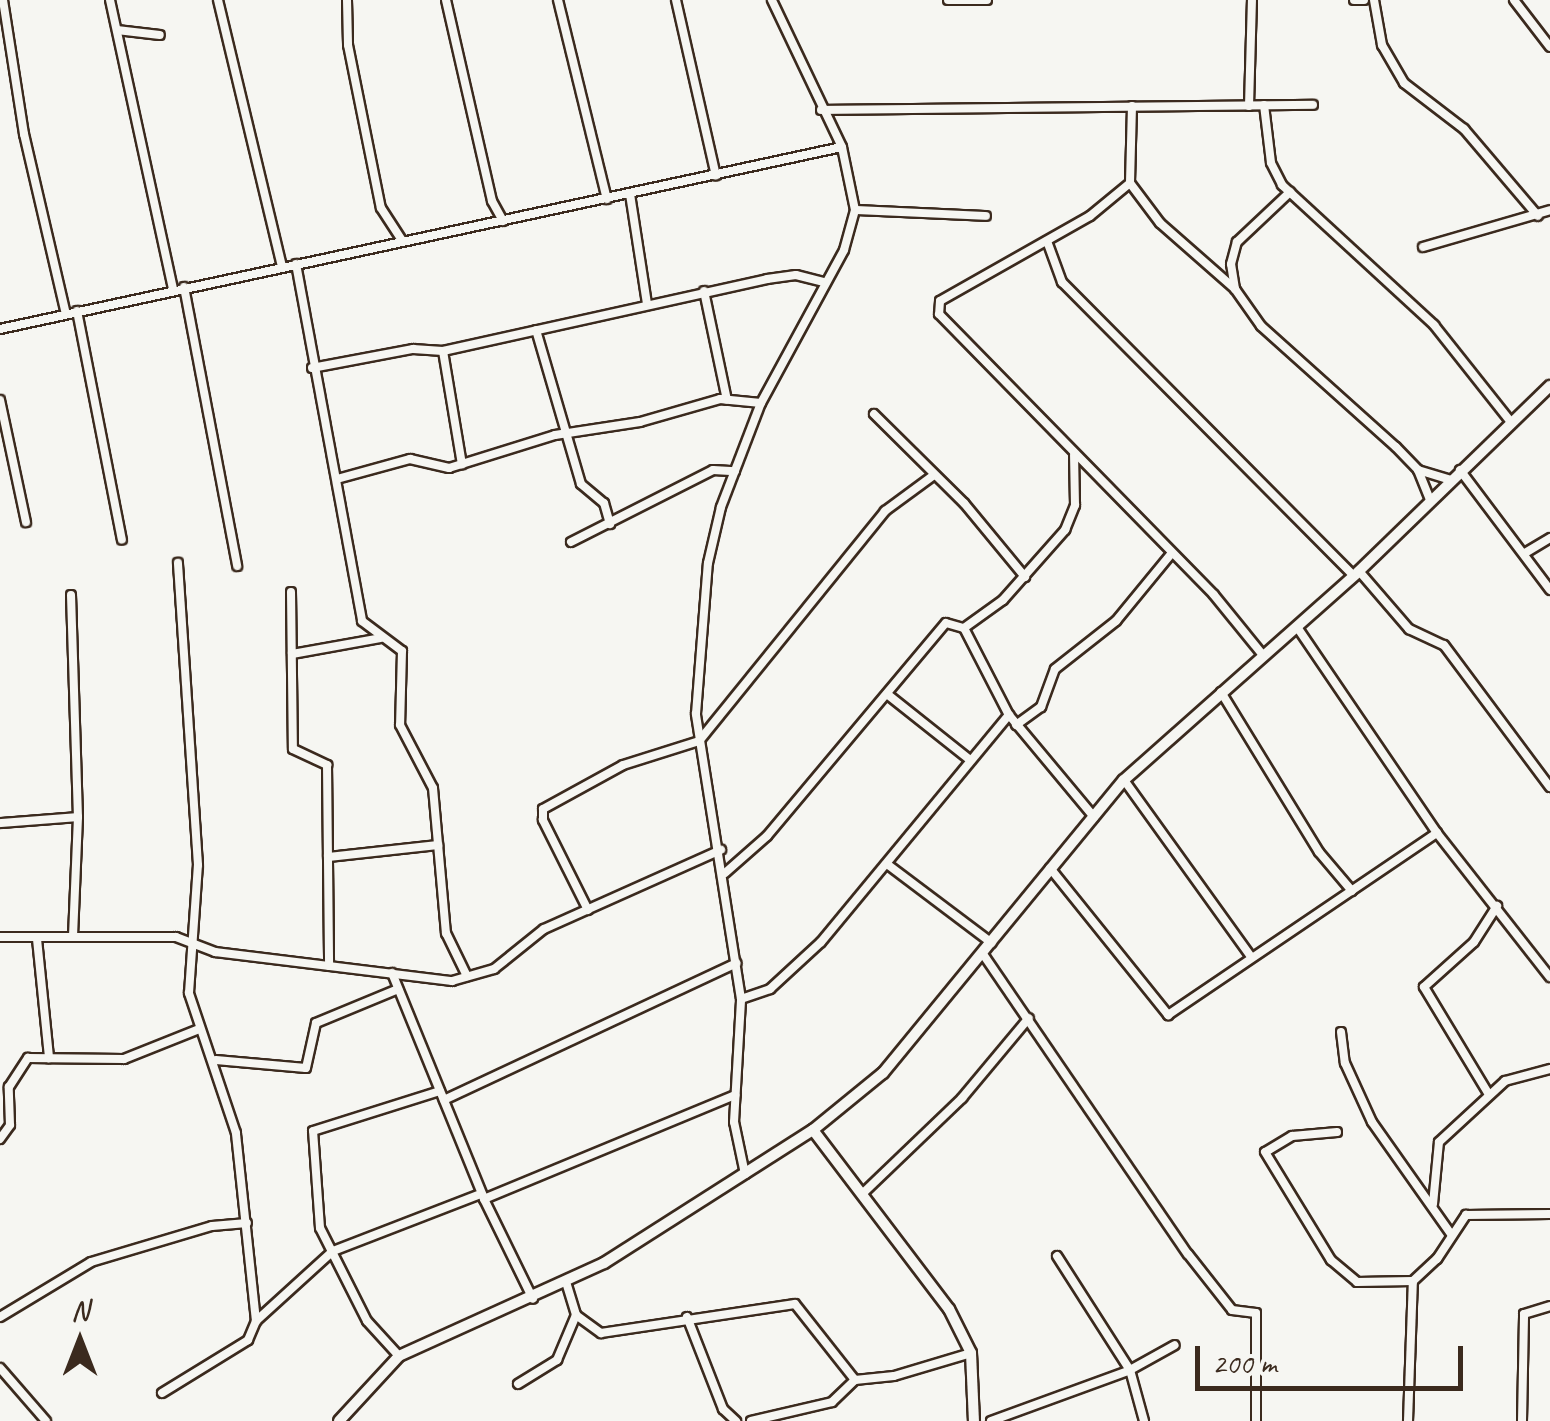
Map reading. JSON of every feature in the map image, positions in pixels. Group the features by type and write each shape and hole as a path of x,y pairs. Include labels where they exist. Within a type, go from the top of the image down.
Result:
{"street":[{"path":"4,0 28,151 66,314"},
{"path":"110,0 172,290"},
{"path":"218,0 282,267"},
{"path":"347,0 348,45 381,208 402,240"},
{"path":"446,0 492,201 504,221"},
{"path":"558,0 607,200"},
{"path":"676,0 716,176"},
{"path":"745,1174 735,1095 741,999 725,873 699,741 708,563 761,403 825,282 855,210 842,148 772,0"},
{"path":"948,0 987,0"},
{"path":"1249,106 1252,0"},
{"path":"1354,0 1364,0"},
{"path":"1374,0 1382,45 1397,74 1464,128 1538,216"},
{"path":"1519,2 1550,47"},
{"path":"117,30 160,35"},
{"path":"821,110 1313,105"},
{"path":"1132,106 1130,182 1160,224 1235,288 1262,326 1418,470 1450,480"},
{"path":"1264,106 1271,164 1290,192 1327,221 1361,264 1434,325 1510,421"},
{"path":"0,329 842,148"},
{"path":"1130,182 1046,241 938,308 1262,654"},
{"path":"1235,288 1232,252 1237,242 1290,192"},
{"path":"630,194 648,304"},
{"path":"855,210 986,216"},
{"path":"1423,247 1550,210"},
{"path":"1046,241 1062,282 1357,573 1408,629 1444,644 1550,787"},
{"path":"296,264 312,368 362,621 402,651 400,725 434,788 446,933 467,976"},
{"path":"312,368 413,349 442,351 704,291 796,276 825,282"},
{"path":"184,287 237,566"},
{"path":"704,291 727,400"},
{"path":"76,312 122,540"},
{"path":"536,330 580,484 604,503 610,524"},
{"path":"442,351 462,464"},
{"path":"339,1421 399,1356 566,1282 813,1130 905,1053 1124,780 1357,573 1550,386"},
{"path":"0,400 4,435 26,522"},
{"path":"336,479 410,459 439,467 462,464 566,432 727,400 761,403"},
{"path":"874,414 1025,577"},
{"path":"964,628 1025,577 1072,518 1074,455"},
{"path":"572,542 712,470 736,471"},
{"path":"1418,470 1430,500"},
{"path":"1460,470 1550,590"},
{"path":"588,910 543,820 544,809 622,765 699,741 885,511 934,475"},
{"path":"1525,553 1550,538"},
{"path":"1016,725 1041,707 1055,669 1116,621 1171,554"},
{"path":"178,563 198,865 190,993 199,1029 216,1060 236,1133 256,1321"},
{"path":"291,592 293,749 327,765 329,966"},
{"path":"71,595 78,817 73,937"},
{"path":"725,873 767,836 939,628 955,623 964,628 1016,725 1094,817"},
{"path":"1297,628 1437,833 1550,977"},
{"path":"292,654 383,638"},
{"path":"1221,692 1318,852 1352,891"},
{"path":"887,694 970,760"},
{"path":"741,999 770,989 800,964 888,864 1009,715"},
{"path":"1124,780 1251,956"},
{"path":"0,823 78,817"},
{"path":"1050,868 1160,1012 1178,1012 1251,956 1437,833"},
{"path":"328,857 438,846"},
{"path":"0,937 193,941 215,952 429,982 494,969 544,929 721,850"},
{"path":"888,864 992,943"},
{"path":"1488,1093 1454,1044 1443,1009 1424,987 1474,942 1497,906"},
{"path":"37,939 49,1058"},
{"path":"984,954 1188,1254 1232,1310 1256,1313 1256,1421"},
{"path":"399,1356 367,1321 333,1251 316,1206 313,1132 442,1096 737,963"},
{"path":"392,974 483,1196 533,1298"},
{"path":"216,1060 306,1068 316,1023 398,988"},
{"path":"862,1194 922,1140 1029,1018"},
{"path":"0,1139 10,1125 9,1087 20,1062 49,1058 84,1064 124,1060 199,1029"},
{"path":"1342,1032 1345,1063 1372,1122 1452,1234"},
{"path":"1433,1204 1435,1148 1472,1118 1488,1093 1518,1075 1542,1076 1550,1069"},
{"path":"162,1393 248,1340 256,1321 333,1251 735,1095"},
{"path":"813,1130 948,1309 970,1353 974,1421"},
{"path":"1337,1132 1292,1136 1265,1152 1343,1275 1357,1282 1412,1281"},
{"path":"1408,1421 1412,1281 1452,1234 1477,1212 1550,1214"},
{"path":"0,1316 91,1262 212,1226 247,1223"},
{"path":"1057,1256 1130,1370 1144,1421"},
{"path":"518,1384 557,1360 576,1316 566,1282"},
{"path":"254,1304 268,1309"},
{"path":"576,1316 601,1332 795,1304 856,1380"},
{"path":"1522,1421 1524,1314 1550,1306"},
{"path":"686,1317 723,1409 736,1421"},
{"path":"991,1421 1130,1370 1175,1345"},
{"path":"751,1421 832,1402 856,1380 910,1372 970,1353"},
{"path":"0,1368 46,1421"}]}
